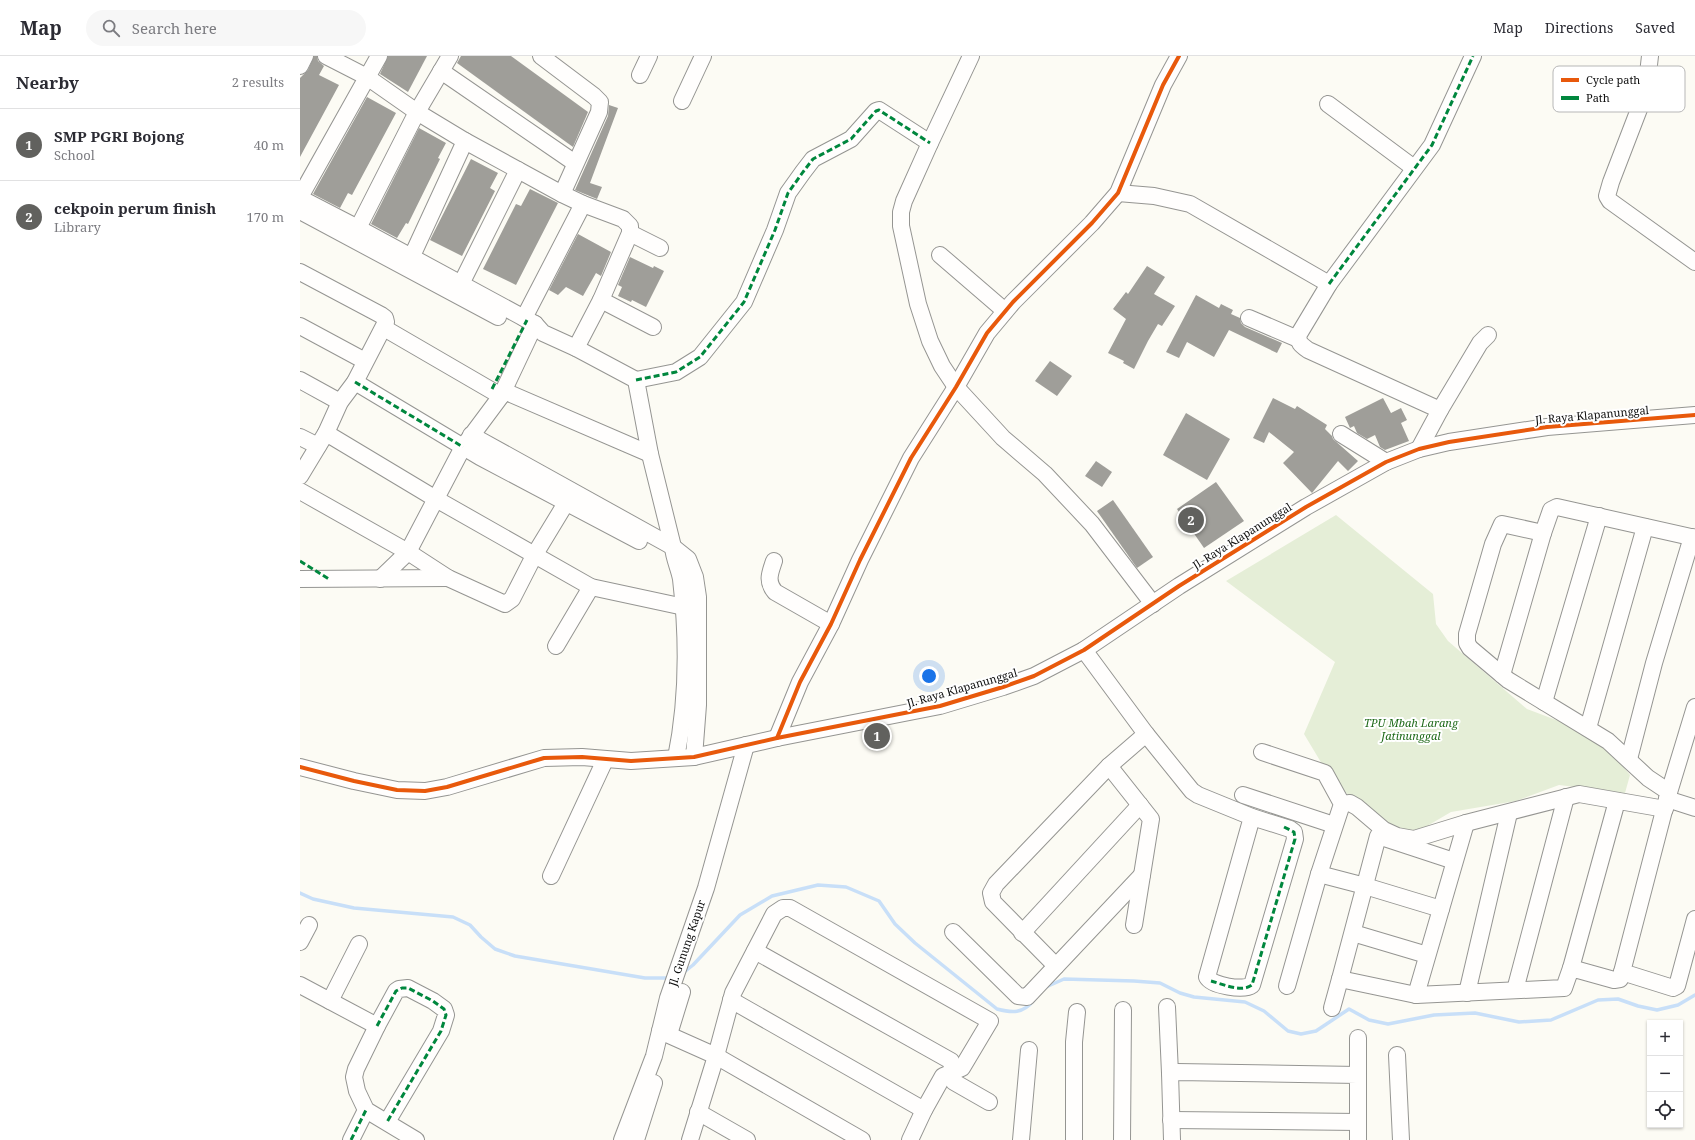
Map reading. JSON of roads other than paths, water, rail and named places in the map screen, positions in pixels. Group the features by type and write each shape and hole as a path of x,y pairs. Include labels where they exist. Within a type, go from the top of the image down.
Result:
{"street":[{"path":"326,56 367,77 417,112 465,141 562,194 623,220 630,226 630,233 601,300 576,348"},
{"path":"379,56 300,197 412,256 533,327"},
{"path":"358,228 417,112 450,56"},
{"path":"541,56 600,102 599,112 562,194"},
{"path":"640,74 649,56"},
{"path":"682,101 703,56"},
{"path":"971,56 930,143 904,201 901,212 901,226 918,304 930,341 942,366 956,387 1002,438 1045,474 1092,524 1153,604"},
{"path":"776,738 800,682 831,624 860,560 911,458 956,387 987,333 1005,311 1092,224 1118,194 1163,85 1179,56"},
{"path":"1440,410 1308,350 1299,343 1298,338 1329,284 1432,145 1473,56"},
{"path":"1649,66 1650,56"},
{"path":"441,71 575,163"},
{"path":"1328,104 1414,168"},
{"path":"300,211 576,348 636,380 676,372 700,357 744,302 775,230 788,193 813,159 850,139 876,111 879,110 930,143"},
{"path":"1638,112 1607,196 1610,201 1695,262"},
{"path":"412,256 465,141"},
{"path":"461,284 518,170"},
{"path":"1118,194 1154,196 1190,204 1329,284"},
{"path":"380,579 408,552 467,441 502,393 533,327 583,204"},
{"path":"630,233 660,248"},
{"path":"940,254 1005,311"},
{"path":"300,272 384,317 386,322 355,382 340,402 322,440 300,476"},
{"path":"601,300 653,327"},
{"path":"1249,318 1298,338"},
{"path":"300,326 366,361"},
{"path":"384,328 502,393 650,454"},
{"path":"1419,449 1440,410 1480,343 1488,335"},
{"path":"300,380 340,402"},
{"path":"636,380 650,454 678,566 684,607 687,673 676,758"},
{"path":"355,382 674,553"},
{"name":"Jl. Raya Klapanunggal","path":"300,767 397,790 425,791 447,787 544,758 582,757 631,761 694,757 776,738 894,716 947,704 1034,676 1084,650 1212,565 1306,507 1386,462 1419,449 1449,442 1547,427 1695,415"},
{"path":"1341,434 1386,462"},
{"path":"300,437 322,440 436,499 591,587 684,607"},
{"path":"467,441 566,503 674,553 683,554 688,559 695,577 698,597 698,698 694,757"},
{"path":"300,491 408,552 448,578 505,604 512,599 535,554 566,503"},
{"path":"1502,675 1543,533 1553,507 1561,507 1694,538 1654,663 1629,760"},
{"path":"1544,702 1599,516"},
{"path":"1543,533 1502,524 1493,544 1467,634 1467,643 1470,648 1502,675 1608,741 1648,778 1667,800"},
{"path":"1588,728 1645,527"},
{"path":"774,561 769,576 772,588 775,592 831,624"},
{"path":"300,580 448,578"},
{"path":"556,646 591,587"},
{"path":"1084,650 1146,734 1192,791 1198,795 1252,817 1290,829 1295,836 1252,985 1245,988 1231,987 1211,981 1207,977 1252,817"},
{"path":"1571,968 1614,980 1620,979 1667,800 1695,707"},
{"path":"1056,966 993,902 991,893 996,884 1109,766 1146,734"},
{"name":"Jl. Gunung Kapur","path":"622,1140 654,1056 665,1033 675,995 680,963 714,861 746,745"},
{"path":"1262,752 1325,773 1342,804 1319,874 1288,986"},
{"path":"551,876 605,760"},
{"path":"1109,766 1151,819 1134,925"},
{"path":"1380,832 1414,839 1466,823 1510,813 1579,794 1617,801 1667,800 1695,808"},
{"path":"1243,795 1334,825"},
{"path":"1516,990 1566,797"},
{"path":"1340,979 1416,995 1564,988 1571,968 1617,801"},
{"path":"1342,804 1350,803 1357,807 1380,832 1454,861"},
{"path":"1022,933 1140,805"},
{"path":"1467,993 1510,813"},
{"path":"1416,995 1466,823"},
{"path":"1332,1008 1380,832"},
{"path":"1319,874 1441,909"},
{"path":"953,932 1021,997 1029,995 1142,875"},
{"path":"690,1140 716,1056 733,993 774,914 783,908 790,908 990,1020 962,1068 943,1076 924,1110 910,1140"},
{"path":"300,942 308,925"},
{"path":"1622,972 1673,988 1676,987 1678,985 1694,928"},
{"path":"1353,933 1427,955"},
{"path":"330,1001 359,944"},
{"path":"755,951 950,1061 954,1082 989,1102"},
{"path":"300,985 377,1026"},
{"path":"387,1122 441,1031 446,1015 444,1009 408,988 402,988 396,991 377,1026 356,1069 354,1077 356,1091 366,1110 413,1139"},
{"path":"731,1000 924,1110"},
{"path":"1167,1007 1172,1140"},
{"path":"1122,1140 1123,1010"},
{"path":"1074,1140 1074,1042 1077,1012"},
{"path":"636,1140 665,1033 716,1056 862,1140"},
{"path":"1358,1038 1358,1140"},
{"path":"1021,1140 1029,1050"},
{"path":"1397,1055 1401,1140"},
{"path":"1170,1073 1358,1075"},
{"path":"351,1140 366,1110"},
{"path":"698,1112 747,1140"},
{"path":"1171,1120 1358,1122"}],"waterway":[{"path":"683,973 693,965 740,915 772,896 818,885 846,887 879,901 895,924 915,943 997,1009 1012,1012 1017,1011 1026,1008 1034,1000"},
{"path":"300,893 313,899 354,908 453,917 470,925 495,949 515,956 645,978 670,978"},
{"path":"1046,987 1064,979 1160,983 1180,993 1194,997 1245,1002 1264,1011 1288,1031 1301,1034 1316,1031 1349,1009 1369,1020 1388,1024 1434,1015 1475,1013 1519,1022 1551,1020 1598,1000 1618,999 1638,1006 1657,1010 1678,1005 1695,995"}],"place":[{"name":"cekpoin perum finish","path":"1191,520"},
{"name":"SMP PGRI Bojong","path":"877,736"}],"park label":[{"name":"TPU Mbah Larang Jatinunggal","path":"1411,729"}]}
